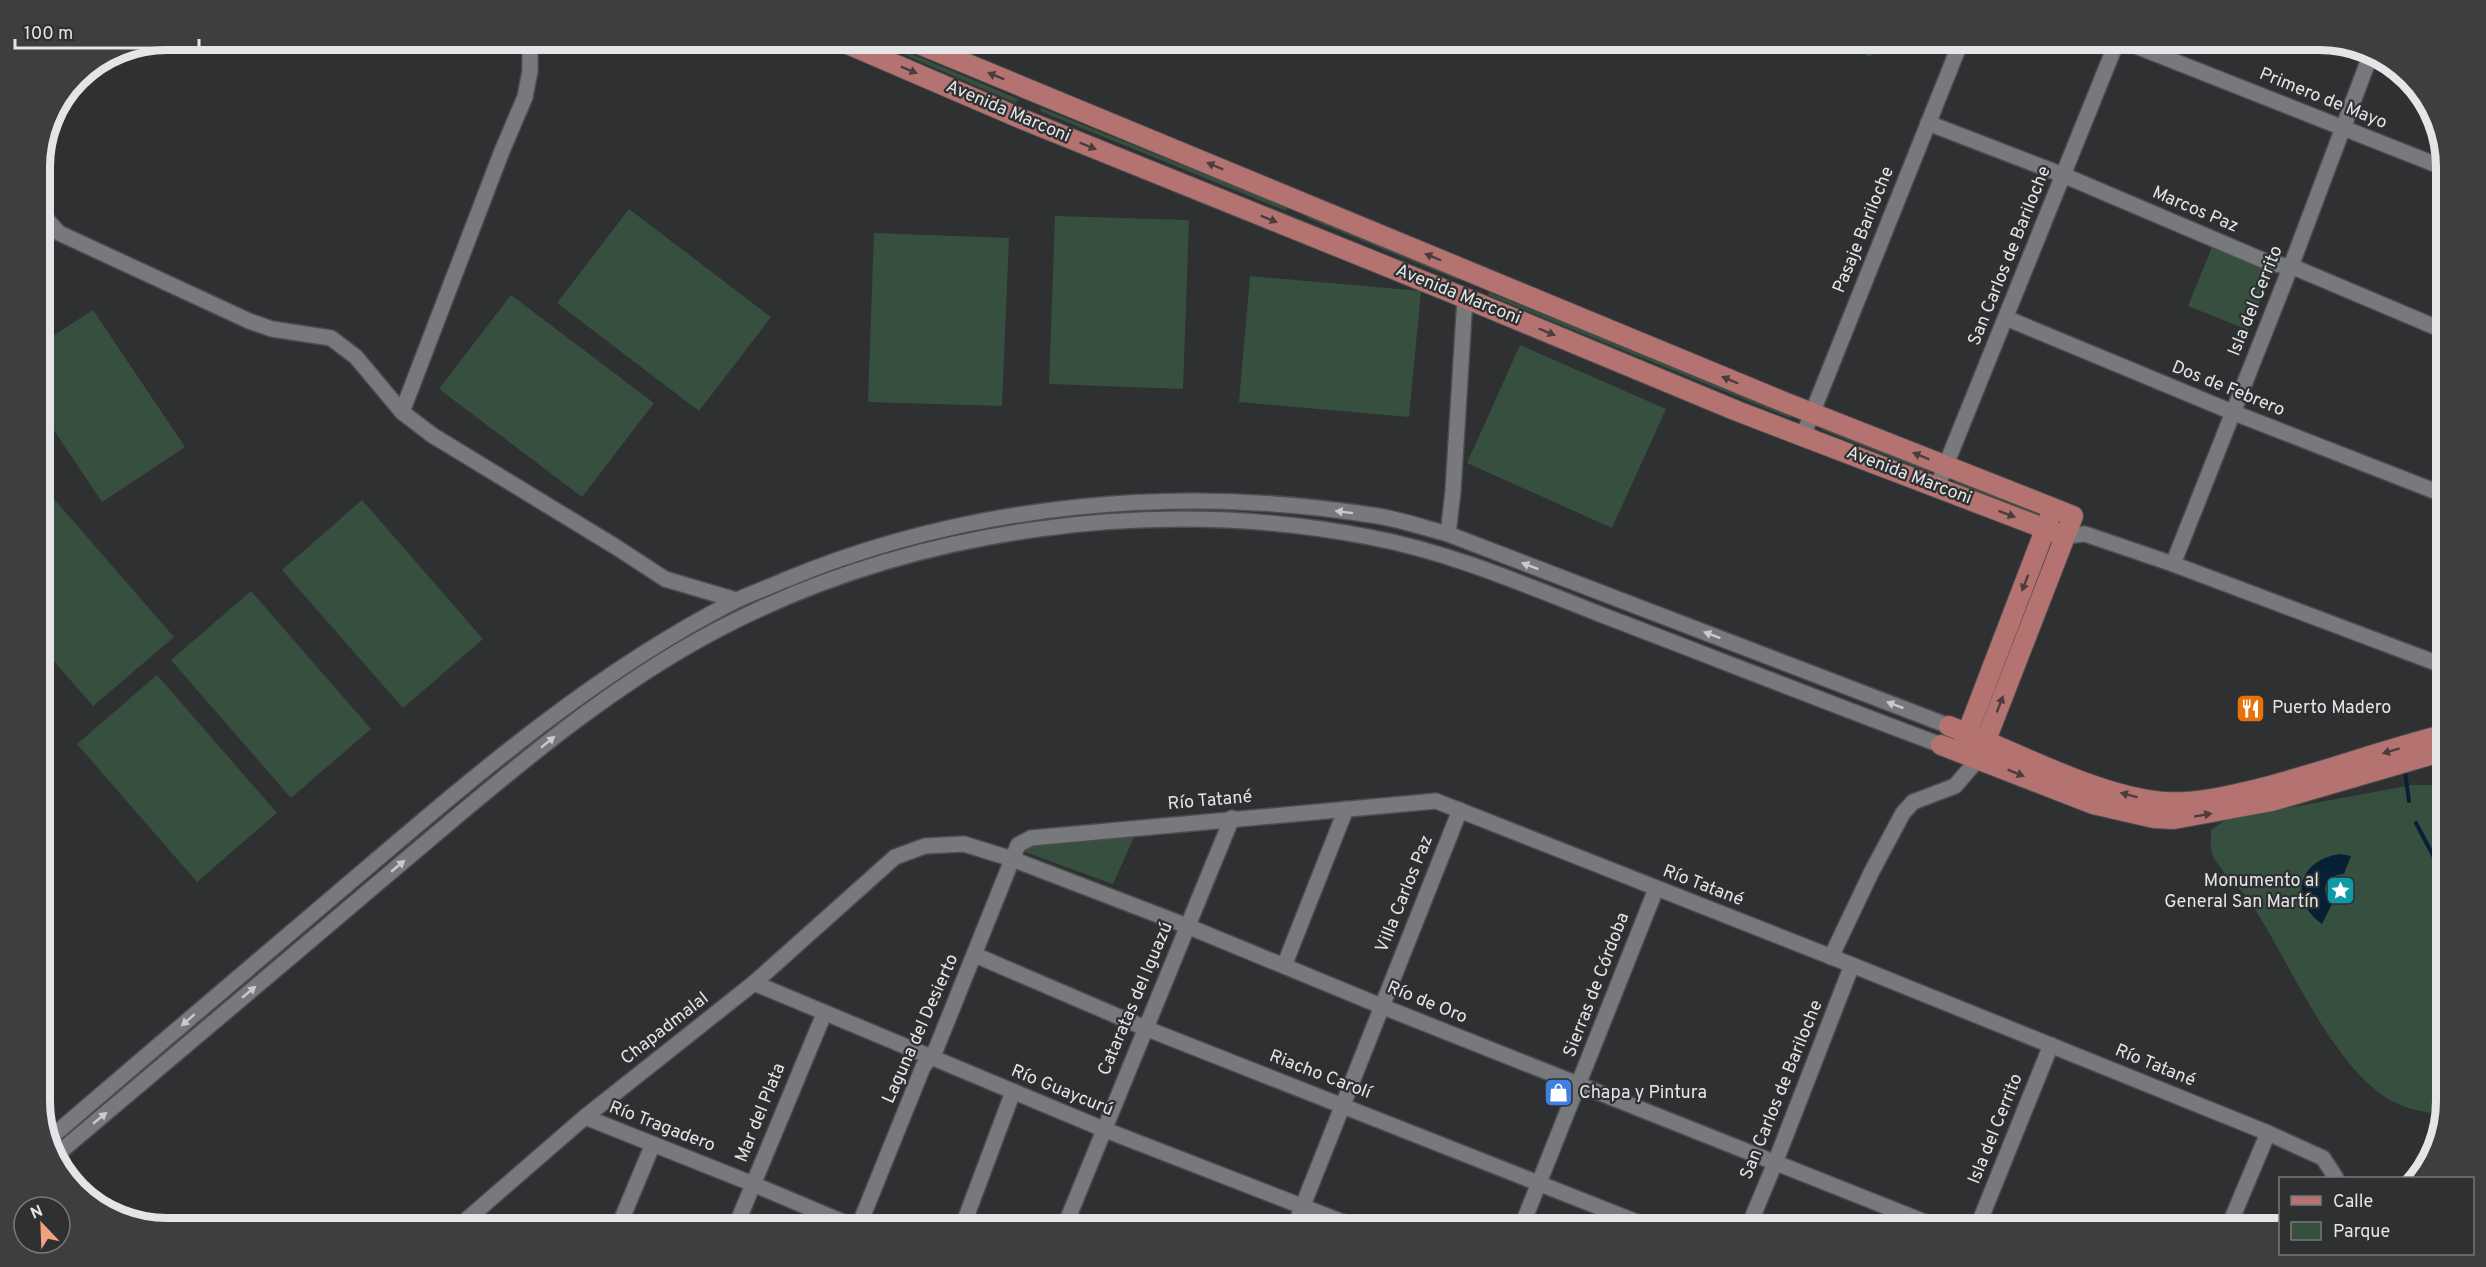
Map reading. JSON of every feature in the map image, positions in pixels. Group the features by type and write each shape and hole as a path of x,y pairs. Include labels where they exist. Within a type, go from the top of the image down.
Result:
{"main road":[{"name":"Avenida Marconi","path":"875,50 1022,119 1737,411 2064,536"},
{"name":"Avenida Marconi","path":"933,50 1812,413 2073,516"},
{"path":"1022,119 1031,91"},
{"path":"1465,298 1474,274"},
{"path":"1973,746 2045,529 2054,509"},
{"path":"1973,746 2073,516"},
{"path":"1949,726 1973,746 2093,804 2154,818 2174,819 2272,801 2436,753"},
{"path":"1941,745 1973,746 2133,797 2164,802 2193,801 2270,786 2436,737"}],"street":[{"path":"402,412 525,97 530,72 530,50"},
{"name":"Pasaje Bariloche","path":"1803,436 1958,50"},
{"name":"San Carlos de Bariloche","path":"1937,487 2114,50"},
{"name":"Primero de Mayo","path":"2146,50 2436,165"},
{"name":"Isla del Cerrito","path":"2173,564 2291,266 2368,61"},
{"name":"Marcos Paz","path":"1928,123 2063,175 2272,264 2291,266 2436,327"},
{"path":"50,224 59,233 249,321 272,329 330,338 356,357 402,412 432,435 665,579 736,600"},
{"path":"1448,534 1453,491 1465,298"},
{"name":"Dos de Febrero","path":"2006,318 2232,412 2436,492"},
{"path":"55,1134 462,787 547,719 625,665 736,600 837,559 905,538 996,518 1092,506 1243,503 1316,508 1382,517 1448,534 1949,726"},
{"path":"2073,516 2085,534"},
{"path":"61,1151 475,801 557,735 632,680 746,615 832,580 912,554 1001,534 1094,522 1170,518 1241,520 1369,537 1459,560 1941,745"},
{"name":"Avenida Marconi","path":"2064,536 2085,534 2173,564 2436,663"},
{"path":"1831,957 1903,813 1913,802 1955,786 1973,746"},
{"name":"Río Tatané","path":"1015,852 1031,838 1436,801 1852,965 2268,1133 2323,1158 2335,1177"},
{"path":"1284,966 1346,809"},
{"name":"Villa Carlos Paz","path":"1298,1218 1460,810"},
{"name":"Cataratas del Iguazú","path":"1068,1218 1232,818"},
{"name":"Río de Oro","path":"895,857 925,846 964,844 1015,852 1381,1006 1915,1218"},
{"name":"Laguna del Desierto","path":"862,1218 923,1066 936,1049 1015,852"},
{"name":"Chapadmalal","path":"469,1218 585,1118 754,984 895,857"},
{"name":"Sierras de Córdoba","path":"1525,1218 1656,889"},
{"name":"Riacho Carolí","path":"975,955 1145,1028 1627,1218"},
{"name":"San Carlos de Bariloche","path":"1752,1218 1852,965"},
{"name":"Río Guaycurú","path":"754,984 1103,1129 1333,1218"},
{"name":"Mar del Plata","path":"739,1218 824,1014"},
{"name":"Isla del Cerrito","path":"1981,1218 2051,1045"},
{"path":"966,1218 1013,1092"},
{"name":"Río Tragadero","path":"585,1118 834,1218"},
{"path":"2232,1218 2268,1133"},
{"path":"622,1218 653,1144"}],"green space":[{"path":"893,50 903,50 1018,99 1016,103"},
{"path":"1864,50 1881,50 1868,57"},
{"path":"1041,108 1287,207 1286,211 1040,111"},
{"path":"629,209 771,317 699,411 557,303"},
{"path":"1308,215 1460,277 1458,280 1307,218"},
{"path":"1055,216 1189,220 1183,389 1049,384"},
{"path":"874,233 1009,238 1002,406 868,402"},
{"path":"2212,247 2272,271 2248,330 2188,306"},
{"path":"1250,276 1421,291 1409,417 1239,402"},
{"path":"1489,292 1792,415 1790,418 1488,295"},
{"path":"511,295 654,403 582,497 439,389"},
{"path":"93,310 185,447 102,502 50,424 50,338"},
{"path":"1520,345 1666,409 1612,528 1467,463"},
{"path":"1824,427 1931,470 1930,473 1822,430"},
{"path":"1955,479 2042,513 2041,516 1953,482"},
{"path":"54,499 174,637 93,706 50,657 50,502"},
{"path":"362,500 483,639 403,708 282,570"},
{"path":"251,591 371,729 291,798 171,660"},
{"path":"157,675 277,813 197,882 77,744"},
{"path":"2412,785 2436,785 2436,1113 2414,1110 2380,1094 2354,1069 2337,1048 2251,903 2220,867 2212,854 2211,830 2227,819"},
{"path":"1134,837 1113,884 1025,852 1032,845 1047,842"}],"water":[{"path":"2340,854 2351,856 2344,874 2332,877 2326,884 2326,894 2332,904 2322,924 2311,914 2305,903 2302,882 2307,872 2315,864"}],"waterway":[{"path":"2405,772 2409,801"},
{"path":"2416,823 2436,861"}],"place":[{"name":"Puerto Madero","path":"2251,708"},
{"name":"Monumento al General San Martín","path":"2340,891"},
{"name":"Chapa y Pintura","path":"1558,1093"}]}
